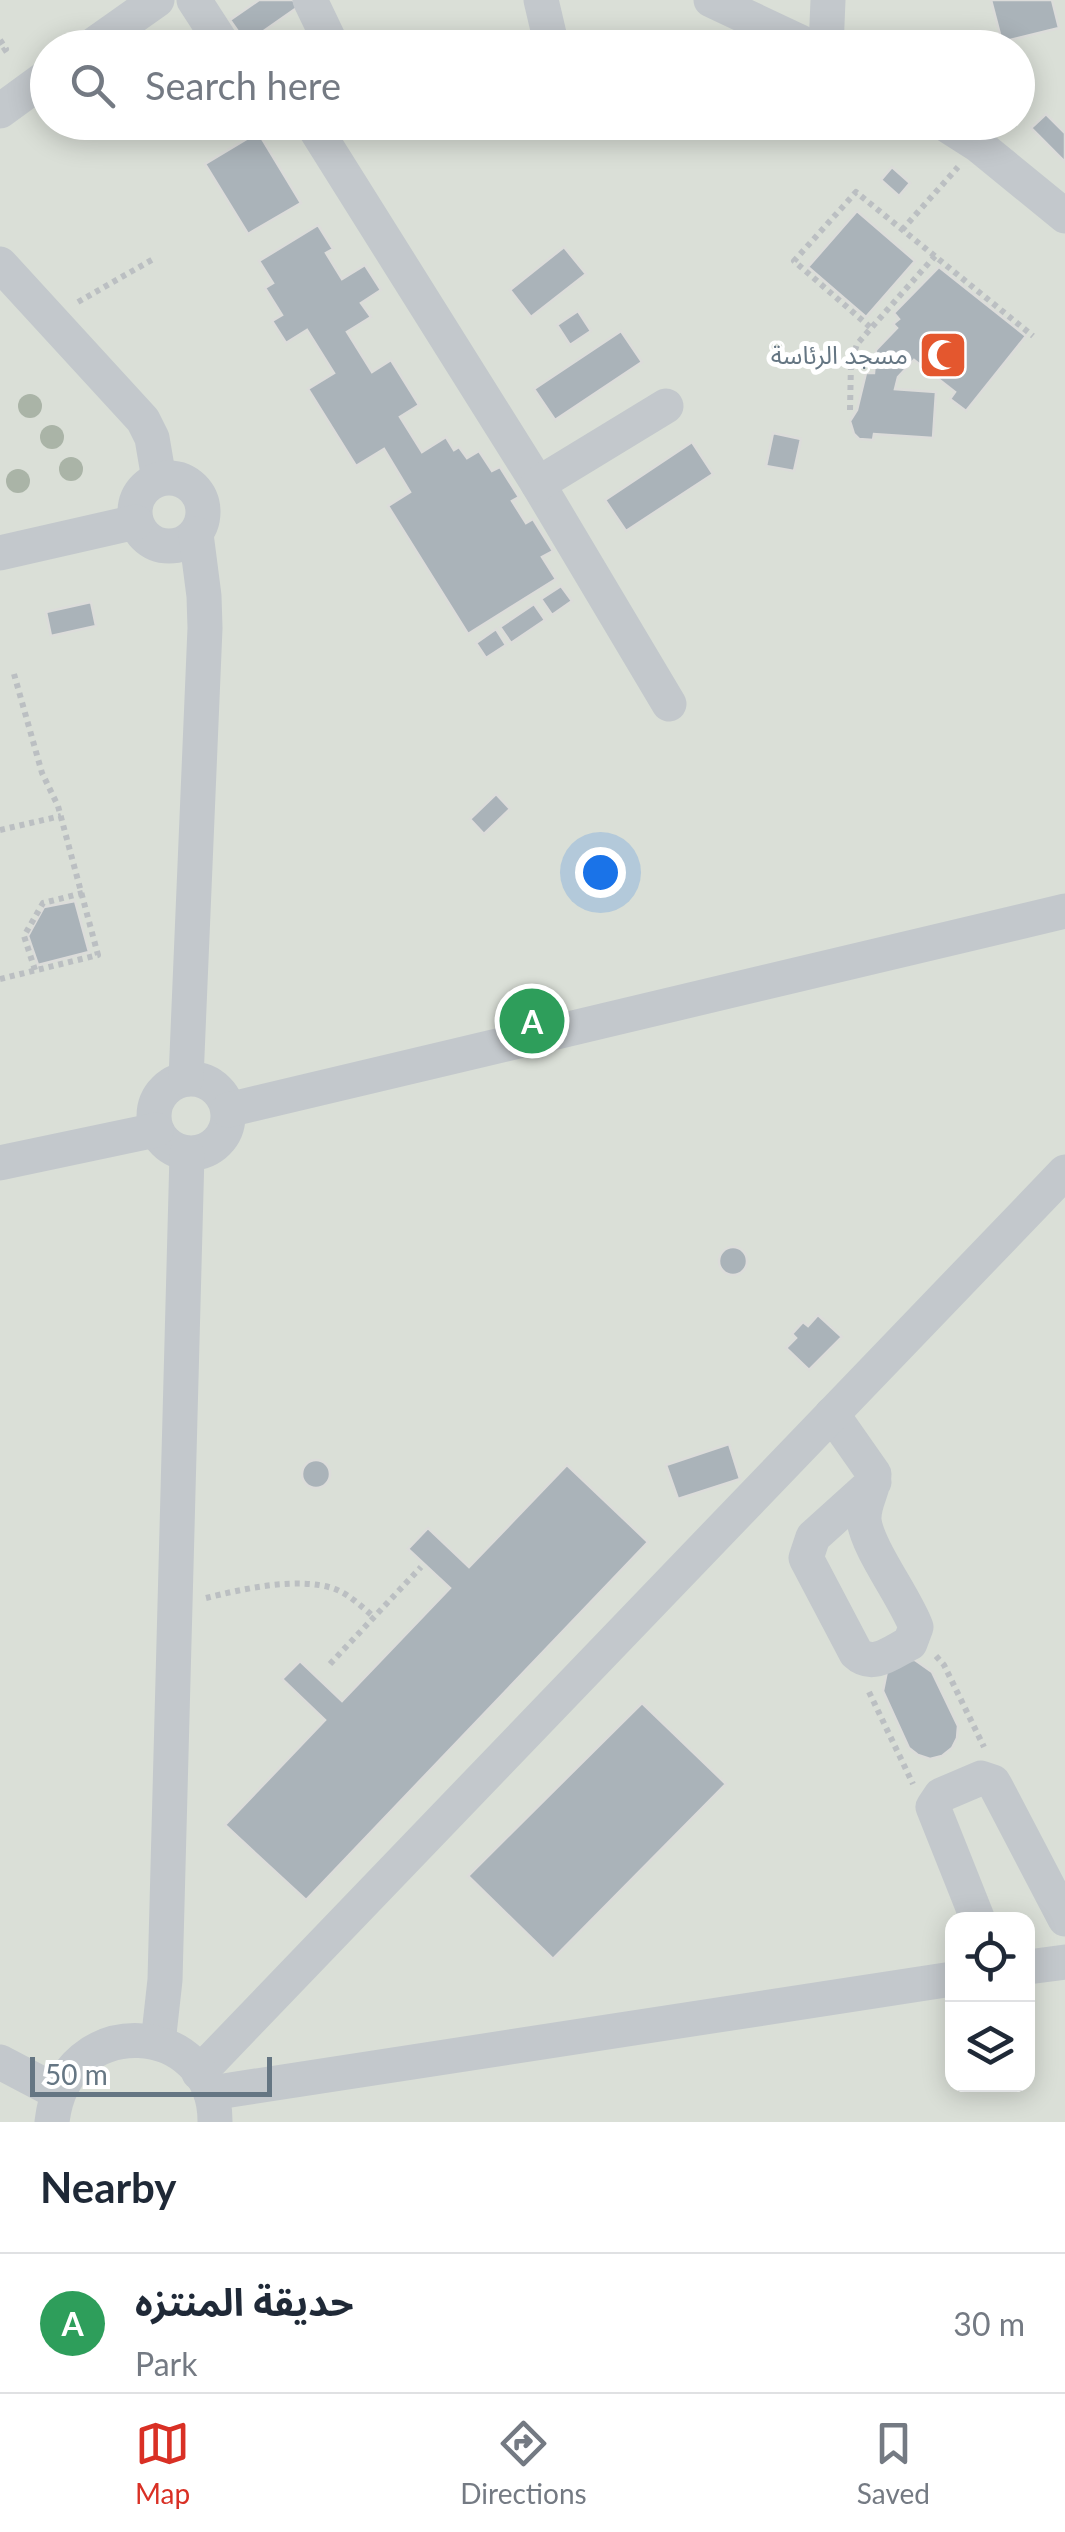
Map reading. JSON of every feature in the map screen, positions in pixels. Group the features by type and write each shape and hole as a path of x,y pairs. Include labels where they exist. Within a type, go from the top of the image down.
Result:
{"lane":[{"path":"115,30 158,0"},
{"path":"194,0 214,30"},
{"path":"310,0 324,30"},
{"path":"711,0 770,30"},
{"path":"809,30 828,0"},
{"path":"0,110 30,89"},
{"path":"323,140 538,484 669,704"},
{"path":"970,140 1065,216"},
{"path":"0,264 143,420 152,438 159,479"},
{"path":"538,484 666,406"},
{"path":"186,1079 204,628 196,534 204,510 194,488 171,477 147,485 138,496 136,522 151,541 175,546 196,534"},
{"path":"0,553 136,522"},
{"path":"228,1110 1065,911"},
{"path":"186,1079 218,1090 228,1110 225,1133 218,1142 209,1149 186,1154 168,1146 156,1130 153,1116 162,1092 186,1079"},
{"path":"0,1163 156,1130"},
{"path":"158,2043 164,2001 186,1154"},
{"path":"208,2096 832,1414 1065,1172"},
{"path":"832,1414 870,1466 874,1482 865,1509 866,1529 914,1621 914,1639 868,1661 856,1653 806,1558 813,1537 874,1482"},
{"path":"975,1912 934,1816 934,1803 941,1795 987,1778 1065,1919"},
{"path":"1035,1966 1065,1962"},
{"path":"208,2096 945,1980"},
{"path":"0,2062 54,2107 73,2066 98,2048 128,2040 158,2043 182,2054 208,2096"}],"path":[{"path":"0,40 6,49 0,53"},
{"path":"902,230 978,145"},
{"path":"870,328 794,261 856,192 1033,336"},
{"path":"850,410 853,354 870,328 935,256"},
{"path":"50,319 155,258"},
{"path":"0,979 98,955 61,816 42,773 14,674"},
{"path":"0,830 61,816"},
{"path":"35,970 24,936 42,903 83,893"},
{"path":"330,1664 422,1567"},
{"path":"175,1608 252,1588 322,1586 350,1596 374,1617"},
{"path":"914,1639 944,1664 985,1750 992,1782"},
{"path":"868,1661 866,1675 872,1704 904,1771 934,1803"}],"shaded area":[{"path":"0,0 1065,0 1065,2122 0,2122"}],"building":[{"path":"259,0 293,0 298,7 265,30 237,30 230,20"},
{"path":"991,0 1052,0 1059,28 1035,34 1035,30 999,30"},
{"path":"1046,114 1065,133 1065,162 1035,132 1035,124"},
{"path":"245,140 263,140 301,203 248,234 205,164"},
{"path":"892,167 910,183 899,196 881,180"},
{"path":"857,211 915,261 866,317 808,267"},
{"path":"318,225 333,249 326,253 342,279 365,265 381,290 361,303 371,317 347,332 372,372 391,360 419,405 400,417 422,452 446,437 454,450 459,447 467,458 479,451 492,471 500,467 519,497 512,501 526,523 533,519 553,551 542,557 556,579 468,634 388,506 410,492 384,449 356,466 308,389 334,373 307,330 286,343 272,321 282,315 265,288 273,283 259,261"},
{"path":"564,247 586,274 531,317 510,290"},
{"name":"مسجد الرئاسة","path":"939,267 1026,336 966,411 950,399 955,392 914,360 898,377 895,389 936,392 933,438 874,434 873,440 859,439 850,421 857,410 866,373 874,373 876,350 897,328 893,324 899,319 894,313"},
{"path":"578,311 591,331 570,345 557,325"},
{"path":"621,331 642,362 555,420 534,389"},
{"path":"773,433 801,439 794,471 766,466"},
{"path":"692,442 713,474 626,531 605,500"},
{"path":"561,586 572,601 552,615 541,599"},
{"path":"91,602 96,626 51,636 46,612"},
{"path":"534,604 545,620 511,643 500,627"},
{"path":"496,629 506,645 486,658 476,643"},
{"path":"496,794 510,809 484,834 470,819"},
{"path":"75,901 89,952 38,965 28,936 44,907"},
{"path":"733,1247 743,1251 747,1261 743,1271 733,1275 723,1271 719,1261 723,1251"},
{"path":"818,1315 842,1337 809,1370 786,1348 803,1322 808,1326"},
{"path":"729,1444 740,1479 678,1499 666,1465"},
{"path":"316,1460 326,1464 330,1474 326,1484 316,1488 306,1484 302,1474 306,1464"},
{"path":"567,1465 648,1542 306,1900 225,1825 325,1720 282,1679 300,1661 342,1701 450,1588 408,1549 428,1528 469,1567"},
{"path":"904,1660 915,1660 932,1672 958,1726 952,1748 942,1756 930,1759 909,1748 883,1691 887,1671"},
{"path":"642,1703 726,1784 553,1959 468,1876"}],"place":[{"name":"مسجد الرئاسة","path":"943,355"},
{"name":"حديقة المنتزه","path":"532,1021"}]}
